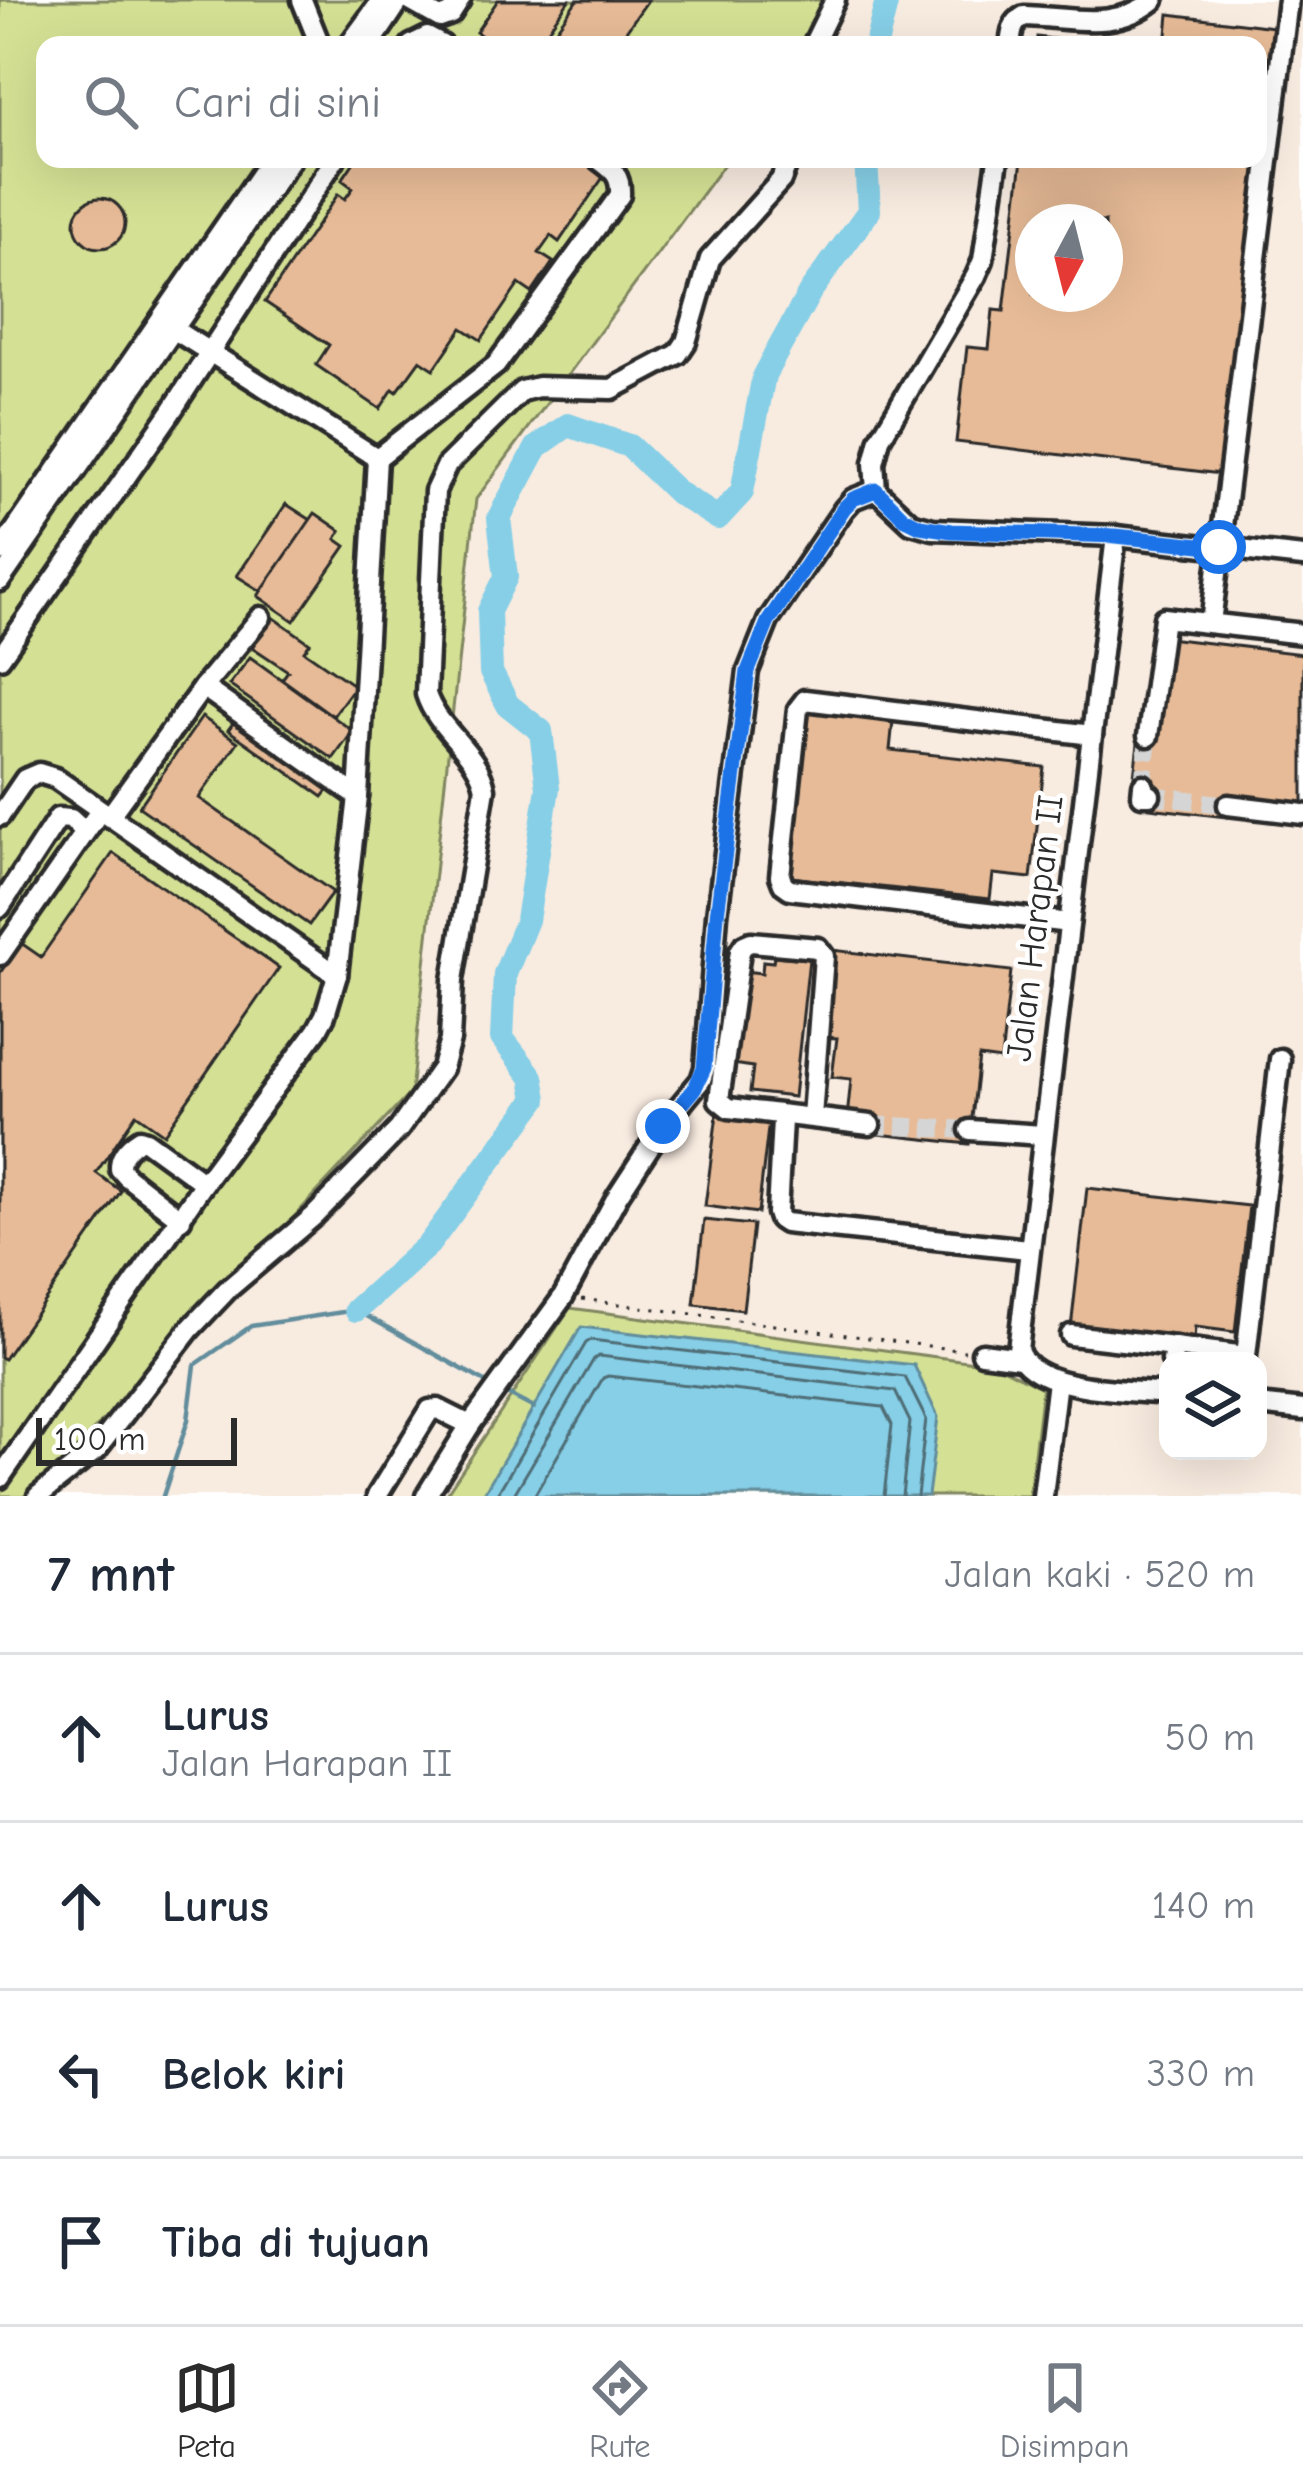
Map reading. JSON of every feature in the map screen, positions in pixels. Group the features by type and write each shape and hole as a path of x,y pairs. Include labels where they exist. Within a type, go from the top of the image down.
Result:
{"street":[{"path":"302,0 316,36"},
{"path":"356,36 382,0"},
{"path":"377,36 404,0 446,18 460,0"},
{"path":"817,36 835,0"},
{"path":"1011,36 1016,21 1024,16 1108,21 1136,13 1154,0"},
{"path":"1267,166 1288,0"},
{"path":"0,581 173,329 266,168"},
{"path":"0,552 284,168"},
{"path":"0,658 211,351 329,168"},
{"path":"0,1478 325,1015 337,975 358,797 377,458 496,364 620,195 617,173 610,168"},
{"path":"38,1496 96,1450 215,1303 314,1216 399,1129 446,1058 453,980 485,789 482,773 426,694 439,478 522,391 538,387 612,389 678,354 686,342 710,259 781,180 786,168"},
{"path":"997,168 983,260 880,439 874,464 876,490 904,518 920,526 1116,536 1303,557"},
{"path":"1211,623 1267,168"},
{"path":"204,271 246,295"},
{"path":"173,329 377,458"},
{"path":"426,1496 470,1425 563,1297 618,1195 663,1126 700,1080 748,671 768,622 834,521 853,499 876,490"},
{"name":"Jalan Harapan II","path":"1020,1358 1017,1342 1116,536"},
{"path":"0,955 85,832 105,814 261,617"},
{"path":"1148,736 1164,618 1303,634"},
{"path":"203,688 358,797"},
{"path":"1069,923 790,889 783,884 780,876 798,709 805,700 1092,735"},
{"path":"0,816 25,779 39,773 56,778 337,975"},
{"path":"1228,805 1303,814"},
{"path":"0,907 52,823 58,818 71,819 85,832"},
{"path":"812,1117 824,956 818,948 751,942 740,951 719,1100 730,1108 870,1124"},
{"path":"1246,1352 1280,1059"},
{"path":"785,1116 777,1213 785,1223 1028,1249"},
{"path":"970,1130 1042,1135"},
{"path":"181,1219 127,1177 120,1169 122,1157 140,1139 204,1183"},
{"path":"1071,1335 1162,1352"},
{"path":"982,1353 1020,1358 1036,1373 1057,1381 1159,1393"},
{"path":"1043,1496 1057,1381"},
{"path":"1267,1406 1303,1410"},
{"path":"376,1496 430,1410 470,1425"}],"path":[{"path":"563,1297 982,1353"}],"shaded area":[{"path":"0,0 1303,0 1303,1496 0,1496"}],"green space":[{"path":"0,0 846,0 820,36 36,36 36,168 721,168 476,499 411,1092 32,1496 0,1496"},
{"path":"570,1308 997,1365 1042,1388 1029,1496 445,1496"}],"water":[{"path":"581,1327 914,1365 938,1417 928,1496 482,1496"}],"building":[{"path":"498,0 569,0 543,36 482,36 476,32"},
{"path":"577,0 648,0 622,36 551,36"},
{"path":"1169,14 1274,27 1267,86 1267,36 1167,36"},
{"path":"350,168 598,168 606,173 559,242 551,236 539,253 553,262 532,293 519,284 481,340 462,328 434,369 420,360 380,409 316,365 329,345 265,302 338,194 345,199 353,188 342,180"},
{"path":"1021,168 1257,168 1221,474 956,442 967,347 989,349 993,310 1004,311 1015,218 1015,312 1123,312 1123,204 1017,204"},
{"path":"100,198 118,205 125,223 118,241 100,248 82,241 75,223 82,205"},
{"path":"286,504 311,520 261,591 237,576"},
{"path":"315,513 341,531 336,539 346,546 294,621 258,596"},
{"path":"273,617 310,643 304,651 355,686 333,716 282,679 288,671 252,647"},
{"path":"1167,638 1303,654 1303,805 1229,796 1227,817 1149,808 1151,786 1133,784 1139,735 1156,737"},
{"path":"250,657 353,731 333,759 229,685"},
{"path":"807,711 893,721 890,750 1044,767 1031,878 993,874 990,899 789,877"},
{"path":"202,717 238,742 199,798 333,892 309,925 139,807"},
{"path":"236,719 331,787 323,797 228,730"},
{"path":"113,853 279,968 164,1134 136,1114 96,1173 121,1191 4,1359 0,1357 0,973 21,943 41,957"},
{"path":"832,950 1011,971 1001,1060 979,1057 969,1144 869,1133 847,1118 851,1079 832,1077 837,1038 822,1037"},
{"path":"774,956 809,959 794,1097 750,1092 753,1067 733,1064 743,971 762,973 763,961 773,962"},
{"path":"717,1114 769,1120 758,1213 705,1206"},
{"path":"1087,1188 1249,1206 1235,1332 1195,1327 1194,1341 1071,1328"},
{"path":"704,1220 753,1225 743,1310 694,1304"}],"waterway":[{"path":"878,36 887,0"},
{"path":"356,1310 429,1244 536,1099 532,1077 502,1038 505,974 527,920 548,788 541,731 508,705 491,672 489,611 506,577 499,518 537,447 568,425 629,446 678,493 718,518 742,492 764,375 810,292 869,211 867,168"},
{"path":"163,1496 188,1420 195,1365 251,1326 356,1310 487,1383"},
{"path":"507,1394 534,1408"}],"tunnel":[{"path":"1143,785 1148,736"},
{"path":"1150,795 1228,805"},
{"path":"870,1125 970,1130"}],"route":[{"path":"663,1126 694,1090 704,1068 717,915 748,671 768,622 844,508 876,490 904,518 920,526 1116,536 1219,547"}]}
